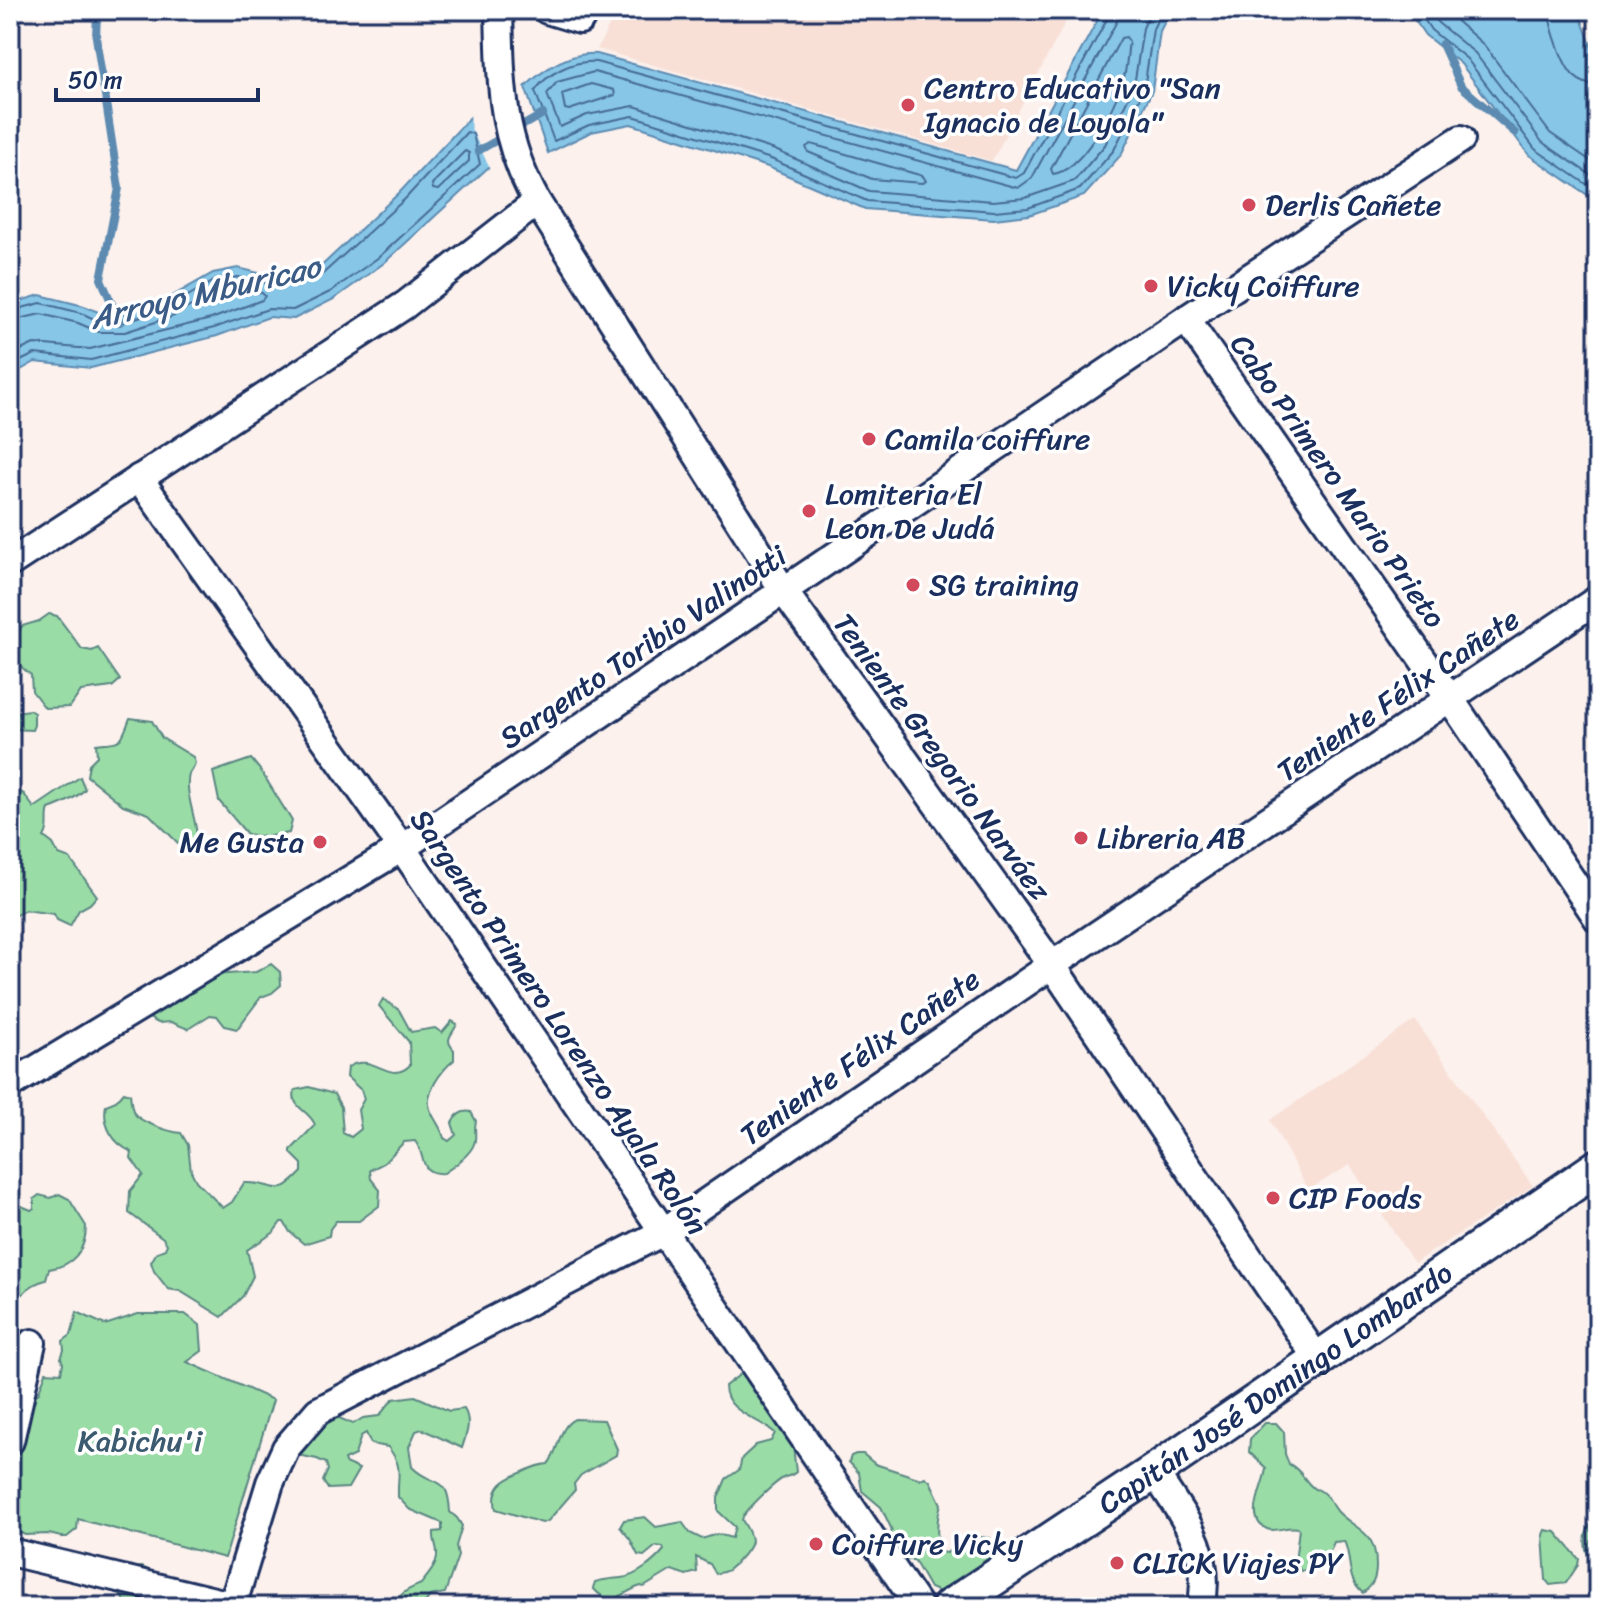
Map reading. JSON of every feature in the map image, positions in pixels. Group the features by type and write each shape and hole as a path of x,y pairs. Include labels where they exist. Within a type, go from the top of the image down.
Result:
{"street":[{"name":"Teniente Gregorio Narváez","path":"499,10 502,101 511,140 532,193 783,590 1052,965 1318,1360"},
{"path":"547,10 583,15"},
{"name":"Sargento Toribio Valinotti","path":"10,1085 402,848 1186,319 1461,139"},
{"path":"10,563 405,305 532,193"},
{"name":"Cabo Primero Mario Prieto","path":"1186,319 1451,700 1598,919"},
{"name":"Sargento Primero Lorenzo Ayala Rolón","path":"139,478 402,848 919,1607"},
{"name":"Teniente Félix Cañete","path":"234,1606 280,1459 318,1411 663,1232 1052,965 1598,599"},
{"name":"Capitán José Domingo Lombardo","path":"950,1607 1154,1472 1598,1167"},
{"path":"10,1441 32,1343"},
{"path":"1154,1472 1196,1536 1203,1567 1201,1607"},
{"path":"10,1552 234,1606"}],"shaded area":[{"name":"Centro Educativo \"San Ignacio de Loyola\"","path":"617,10 1072,10 992,161 597,49"},
{"path":"1415,1020 1533,1186 1414,1263 1350,1165 1308,1190 1270,1120"}],"green space":[{"path":"49,614 57,616 82,649 92,651 98,648 120,680 112,687 81,691 70,707 45,708 32,691 31,675 16,661 14,653 22,626"},
{"path":"10,694 17,712 29,710 34,713 32,730 10,729"},
{"path":"130,718 152,721 162,738 193,757 195,763 189,774 188,789 197,838 182,847 149,814 123,805 87,776 89,764 97,756 96,744 119,740"},
{"path":"251,759 292,821 289,833 264,837 247,834 219,801 213,772"},
{"path":"10,775 13,788 24,794 34,808 80,777 85,789 49,809 44,837 53,844 59,855 70,859 97,896 79,910 70,926 57,920 54,914 25,910 14,916 14,928 10,929"},
{"path":"271,964 280,972 281,985 261,997 237,1029 225,1026 217,1016 210,1015 188,1029 171,1022 158,1023 147,1017 147,1005 191,993 198,984 213,975 256,972"},
{"path":"383,999 399,1010 411,1032 435,1028 442,1033 452,1021 457,1024 449,1039 454,1060 435,1082 429,1103 444,1138 449,1141 456,1135 452,1123 455,1118 462,1112 471,1112 476,1121 474,1145 444,1173 436,1173 424,1164 415,1141 404,1142 384,1163 370,1170 371,1179 380,1190 379,1206 359,1221 336,1221 329,1236 304,1244 281,1222 273,1233 247,1250 253,1276 243,1296 222,1317 180,1291 168,1289 151,1262 167,1244 129,1213 130,1191 143,1175 131,1158 132,1152 119,1144 110,1133 106,1105 116,1101 124,1092 130,1094 132,1109 137,1117 181,1133 188,1145 191,1171 196,1181 223,1208 232,1202 244,1183 274,1188 286,1186 302,1172 302,1164 291,1150 315,1125 295,1101 295,1090 309,1087 334,1094 341,1107 343,1133 351,1137 361,1129 358,1110 364,1099 361,1090 347,1077 348,1067 365,1063 395,1072 410,1065 409,1042 379,1006"},
{"path":"59,1194 69,1199 86,1226 84,1242 71,1260 49,1269 46,1280 32,1285 23,1294 10,1319 10,1206 17,1204 31,1210 34,1199 39,1195 51,1198"},
{"name":"Kabichu'i","path":"77,1312 105,1325 138,1314 185,1314 200,1325 202,1351 187,1362 273,1400 225,1558 78,1519 77,1529 67,1537 25,1535 10,1528 10,1361 19,1360 33,1395 38,1394 46,1372 61,1373 63,1341 71,1335"},
{"path":"760,1371 781,1377 797,1401 793,1446 796,1472 774,1485 744,1516 742,1520 751,1537 747,1550 724,1572 716,1574 710,1564 696,1557 697,1572 686,1575 672,1570 644,1587 617,1598 606,1598 600,1594 593,1588 595,1582 633,1575 664,1550 656,1546 644,1556 638,1555 620,1527 624,1520 645,1517 656,1527 682,1522 690,1533 702,1539 717,1534 732,1538 735,1527 718,1511 718,1498 726,1479 739,1470 742,1458 756,1445 771,1441 775,1433 737,1409 731,1403 725,1386 742,1373"},
{"path":"415,1396 449,1411 464,1409 468,1419 462,1448 422,1429 416,1431 409,1447 412,1467 443,1486 449,1499 450,1512 462,1526 456,1546 458,1556 445,1593 430,1596 422,1607 395,1607 402,1594 421,1584 434,1566 437,1553 434,1532 442,1531 442,1523 409,1509 398,1497 399,1471 396,1460 388,1447 371,1444 366,1433 361,1436 355,1455 344,1460 359,1469 348,1488 328,1489 323,1481 328,1470 326,1463 292,1454 332,1415 353,1424 363,1418 379,1416 393,1399"},
{"path":"575,1419 604,1420 617,1449 616,1455 581,1475 574,1484 575,1490 548,1521 542,1523 496,1509 496,1494 501,1484 516,1475 548,1464 565,1427"},
{"path":"1265,1423 1276,1423 1284,1432 1285,1454 1289,1464 1369,1538 1375,1554 1376,1571 1373,1581 1363,1593 1351,1575 1344,1541 1334,1542 1322,1561 1301,1571 1295,1563 1299,1528 1270,1530 1260,1524 1256,1510 1266,1468 1249,1452 1250,1439"},
{"path":"863,1454 875,1464 930,1481 941,1504 937,1528 941,1552 947,1553 967,1540 984,1537 990,1538 995,1558 942,1593 930,1588 914,1560 902,1560 880,1534 890,1535 892,1530 881,1507 862,1491 859,1473 849,1462 851,1456"},
{"path":"1598,1517 1598,1565 1588,1554 1585,1541 1589,1528"},
{"path":"1545,1530 1556,1532 1579,1559 1566,1583 1550,1585 1546,1580"},
{"path":"142,1567 171,1581 204,1607 129,1607 120,1594 119,1578 130,1568"}],"water":[{"path":"1103,10 1171,10 1160,31 1152,91 1121,155 1084,196 1029,215 994,219 865,209 768,167 631,124 591,132 548,153 525,87 558,63 577,56 597,54 1016,170"},
{"path":"1408,10 1578,10 1598,64 1598,202 1529,155 1461,64 1425,35"},
{"path":"475,112 491,165 384,263 334,299 294,319 269,317 217,336 91,368 35,362 10,376 10,304 40,295 103,314 124,314 167,299 213,273 238,268 280,278 314,273 399,193"}],"pier":[{"path":"475,108 495,164 491,171 471,128 470,111"}],"waterway":[{"path":"97,14 96,37 119,188 101,279 120,322"},
{"name":"Arroyo Mburicao","path":"1442,44 1461,86 1515,133"},
{"name":"Arroyo Mburicao","path":"478,151 543,114"}],"place":[{"name":"Centro Educativo \"San Ignacio de Loyola\"","path":"908,105"},
{"name":"Derlis Cañete","path":"1249,205"},
{"name":"Vicky Coiffure","path":"1151,286"},
{"name":"Camila coiffure","path":"869,439"},
{"name":"Lomiteria El Leon De Judá","path":"809,511"},
{"name":"SG training","path":"913,585"},
{"name":"Libreria AB","path":"1081,838"},
{"name":"Me Gusta","path":"320,842"},
{"name":"CIP Foods","path":"1273,1198"},
{"name":"Coiffure Vicky","path":"816,1544"},
{"name":"CLICK Viajes PY","path":"1117,1563"}]}
